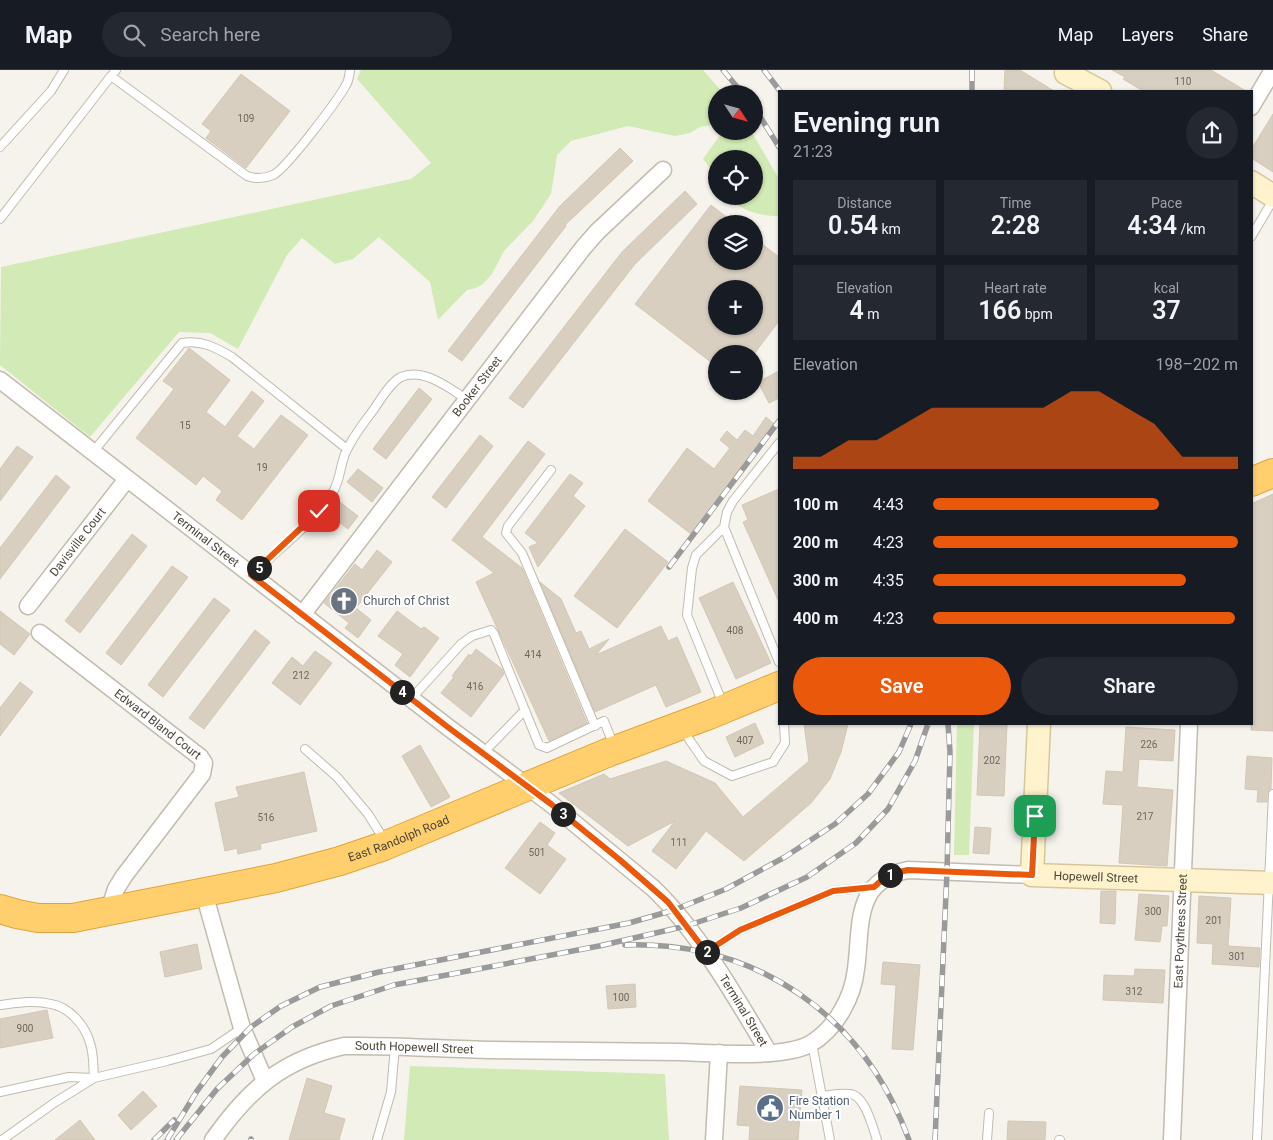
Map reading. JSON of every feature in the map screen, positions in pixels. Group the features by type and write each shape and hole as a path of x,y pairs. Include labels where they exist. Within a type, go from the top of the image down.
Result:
{"highway":[{"path":"1253,481 1273,473"},
{"name":"East Randolph Road","path":"0,909 17,914 56,919 73,918 304,872 387,844 616,750 778,686"}],"street":[{"path":"1253,104 1273,70"},
{"path":"1065,76 1098,90"},
{"name":"Booker Street","path":"302,615 583,248 597,232 663,170"},
{"path":"1253,183 1273,196"},
{"name":"Terminal Street","path":"0,380 482,754 527,786 654,888 668,902 706,952 769,1053"},
{"name":"Davisville Court","path":"28,606 127,479"},
{"name":"Edward Bland Court","path":"40,633 200,757 204,763 202,774 124,876 116,889 109,911"},
{"path":"1032,875 1039,725"},
{"name":"East Poythress Street","path":"1172,1140 1189,725"},
{"name":"Hopewell Street","path":"874,887 894,873 908,870 1271,883"},
{"path":"769,1053 799,1050 812,1043 834,1022 852,989 856,970 860,925 866,900 874,887"},
{"path":"204,893 242,1028 266,1081"},
{"name":"South Hopewell Street","path":"213,1140 250,1095 281,1069 305,1057 344,1046 491,1050 769,1053"},
{"path":"714,1140 719,1053"}],"lane":[{"path":"0,147 51,91 64,70"},
{"path":"0,220 114,73 247,176 260,178 271,176 278,172 308,138 347,84 350,70"},
{"path":"1253,234 1273,200"},
{"path":"93,452 182,343 192,342 215,346 232,357 347,449"},
{"path":"251,575 324,506 340,475 347,449 389,388 400,378 420,376 430,378 468,400"},
{"path":"778,444 734,501 727,512 724,527 778,660"},
{"path":"551,470 508,526 506,533 508,538 522,553 595,726"},
{"path":"724,527 696,555 692,568 687,615 724,708"},
{"path":"411,699 461,644 472,636 491,630 539,745 547,748 604,721 616,750"},
{"path":"482,754 525,710"},
{"path":"679,726 704,761 732,776 773,762 785,743 784,725"},
{"path":"305,749 337,777 368,814 387,844"},
{"path":"1257,1140 1271,883 1273,794"},
{"path":"706,952 740,930 833,891 874,887"},
{"path":"0,1005 30,1002 50,1003 63,1007 74,1016 90,1041 93,1053 94,1078"},
{"path":"0,1092 69,1077 94,1078 167,1061 211,1049 242,1028"},
{"path":"812,1043 830,1140"},
{"path":"377,1140 391,1092 395,1047"},
{"path":"2,1140 62,1097 94,1078"},
{"path":"822,1096 852,1094 859,1098 864,1105 877,1140"},
{"path":"987,1140 989,1112"}],"green space":[{"path":"361,70 703,70 716,85 708,85 708,126 700,127 690,133 675,136 628,126 571,141 557,155 551,194 533,221 504,251 492,274 483,284 467,290 438,320 430,282 379,237 353,259 335,264 302,238 287,255 238,349 210,333 179,332 90,437 0,365 1,267 411,179 431,163 357,79"},
{"path":"717,140 756,140 762,150 709,150"},
{"path":"708,152 708,165 703,159"},
{"path":"763,152 778,177 778,216 764,215 737,205 763,205"},
{"path":"957,725 974,725 969,855 954,855"},
{"path":"410,1066 665,1074 669,1140 404,1140"}],"building":[{"path":"1005,70 1020,70 1052,90 1004,90"},
{"path":"1112,70 1211,70 1244,90 1141,90 1123,79 1125,77"},
{"path":"241,74 290,111 246,168 206,138 211,131 202,124"},
{"path":"1273,114 1273,172 1253,159 1253,147"},
{"path":"620,148 633,161 565,225 462,361 448,351 560,206"},
{"path":"685,191 697,204 635,264 523,408 509,398 622,252"},
{"path":"711,205 724,215 708,215 708,270 763,270 763,245 778,256 778,322 761,345 708,345 708,360 635,304"},
{"path":"189,348 230,380 206,412 225,427 252,391 264,401 237,436 254,449 281,415 308,435 242,520 216,500 222,491 203,476 196,485 136,438 174,389 163,381"},
{"path":"778,372 778,398 769,403 763,392 763,379"},
{"path":"419,388 432,399 386,459 373,449"},
{"path":"766,417 774,424 691,534 648,501 687,448 714,469 730,448 720,440 727,431 737,440 745,430 753,436"},
{"path":"480,435 493,446 446,508 432,497"},
{"path":"528,441 545,454 482,537 522,568 587,723 549,741 476,582 494,573 452,540"},
{"path":"17,446 33,457 0,501 0,469"},
{"path":"358,469 383,488 372,502 347,482"},
{"path":"570,474 583,483 573,496 585,506 538,567 529,547 538,543 525,533"},
{"path":"56,475 70,487 0,579 0,548"},
{"path":"778,489 778,600 743,522 748,520 742,505"},
{"path":"1273,494 1273,731 1251,730 1251,725 1253,725 1253,503"},
{"path":"336,499 358,516 348,529 326,512"},
{"path":"625,529 668,562 617,628 574,596"},
{"path":"132,534 147,546 80,633 65,621"},
{"path":"377,550 392,562 356,608 371,620 358,638 345,628 349,623 324,603 355,564 362,570"},
{"path":"172,566 188,577 121,665 106,653"},
{"path":"540,582 561,599 576,633 581,631 589,649 609,639 596,655 661,626 668,641 677,637 701,692 666,707 656,685 595,712"},
{"path":"733,582 771,663 736,679 699,598"},
{"path":"214,598 230,610 163,697 148,685"},
{"path":"0,611 30,634 14,655 0,644"},
{"path":"397,611 421,629 424,627 439,638 410,677 395,665 403,654 378,636"},
{"path":"255,630 270,642 204,729 189,718"},
{"path":"476,649 502,669 504,674 471,717 441,693 469,654 471,656"},
{"path":"315,651 332,663 300,705 272,683 292,657 303,666"},
{"path":"20,682 33,692 0,736 0,708"},
{"path":"755,723 764,743 735,757 726,737"},
{"path":"804,725 848,725 841,752 830,779 811,803 744,861 706,831 676,869 652,851 675,821 628,846 559,793 604,774 610,779 666,761 715,783 743,817 809,761"},
{"path":"980,725 1007,725 1004,796 977,795"},
{"path":"1126,727 1175,730 1173,761 1139,759 1137,787 1173,790 1167,866 1119,863 1123,805 1103,804 1106,771 1123,772"},
{"path":"420,745 450,797 431,807 402,756"},
{"path":"1247,756 1272,758 1271,789 1267,793 1267,802 1257,802 1258,790 1245,789"},
{"path":"304,772 317,831 260,844 261,849 238,854 237,848 225,851 215,803 239,797 236,787"},
{"path":"540,822 555,833 547,845 566,859 540,894 505,868"},
{"path":"975,827 991,828 989,854 973,853"},
{"path":"1101,891 1116,891 1115,924 1100,923"},
{"path":"1139,894 1169,896 1167,926 1162,926 1160,942 1135,940"},
{"path":"1199,896 1231,898 1228,946 1260,948 1259,967 1212,964 1213,944 1197,943"},
{"path":"197,944 202,969 165,977 160,952"},
{"path":"883,962 920,965 913,1050 892,1049 896,985 881,984"},
{"path":"1135,969 1165,970 1163,1003 1103,1000 1104,975 1134,976"},
{"path":"635,984 636,1007 608,1009 606,986"},
{"path":"47,1010 53,1038 0,1048 0,1019"},
{"path":"307,1078 332,1086 324,1113 345,1119 339,1140 289,1140"},
{"name":"Fire Station Number 1","path":"740,1086 802,1090 798,1140 749,1140 750,1126 737,1125"},
{"path":"143,1091 157,1106 131,1130 118,1115"},
{"path":"80,1120 95,1140 55,1140"},
{"path":"1008,1121 1046,1122 1045,1140 1007,1140"}],"railway":[{"path":"723,70 736,85"},
{"path":"764,70 779,90"},
{"path":"972,70 972,90"},
{"path":"763,121 778,145"},
{"path":"669,567 778,422"},
{"path":"167,1140 197,1091 222,1057 251,1027 281,1006 320,987 379,972 629,923 674,910 726,889 785,857 835,824 868,794 899,752 911,725"},
{"path":"176,1140 217,1089 254,1054 292,1027 331,1006 394,985 599,946 686,926 741,908 807,877 856,843 888,809 915,761 928,725"},
{"path":"935,1140 947,871 950,752 948,725"},
{"path":"625,945 674,947 719,956 761,972 800,994 834,1023 864,1057 889,1096 909,1140"},
{"path":"154,1140 174,1120"}],"place":[{"name":"Church of Christ","path":"344,601"},
{"name":"Fire Station Number 1","path":"770,1108"}],"route":[{"path":"319,511 251,575 551,804 654,888 668,902 706,952 740,930 833,891 874,887 894,873 908,870 1032,875 1035,816"}]}
